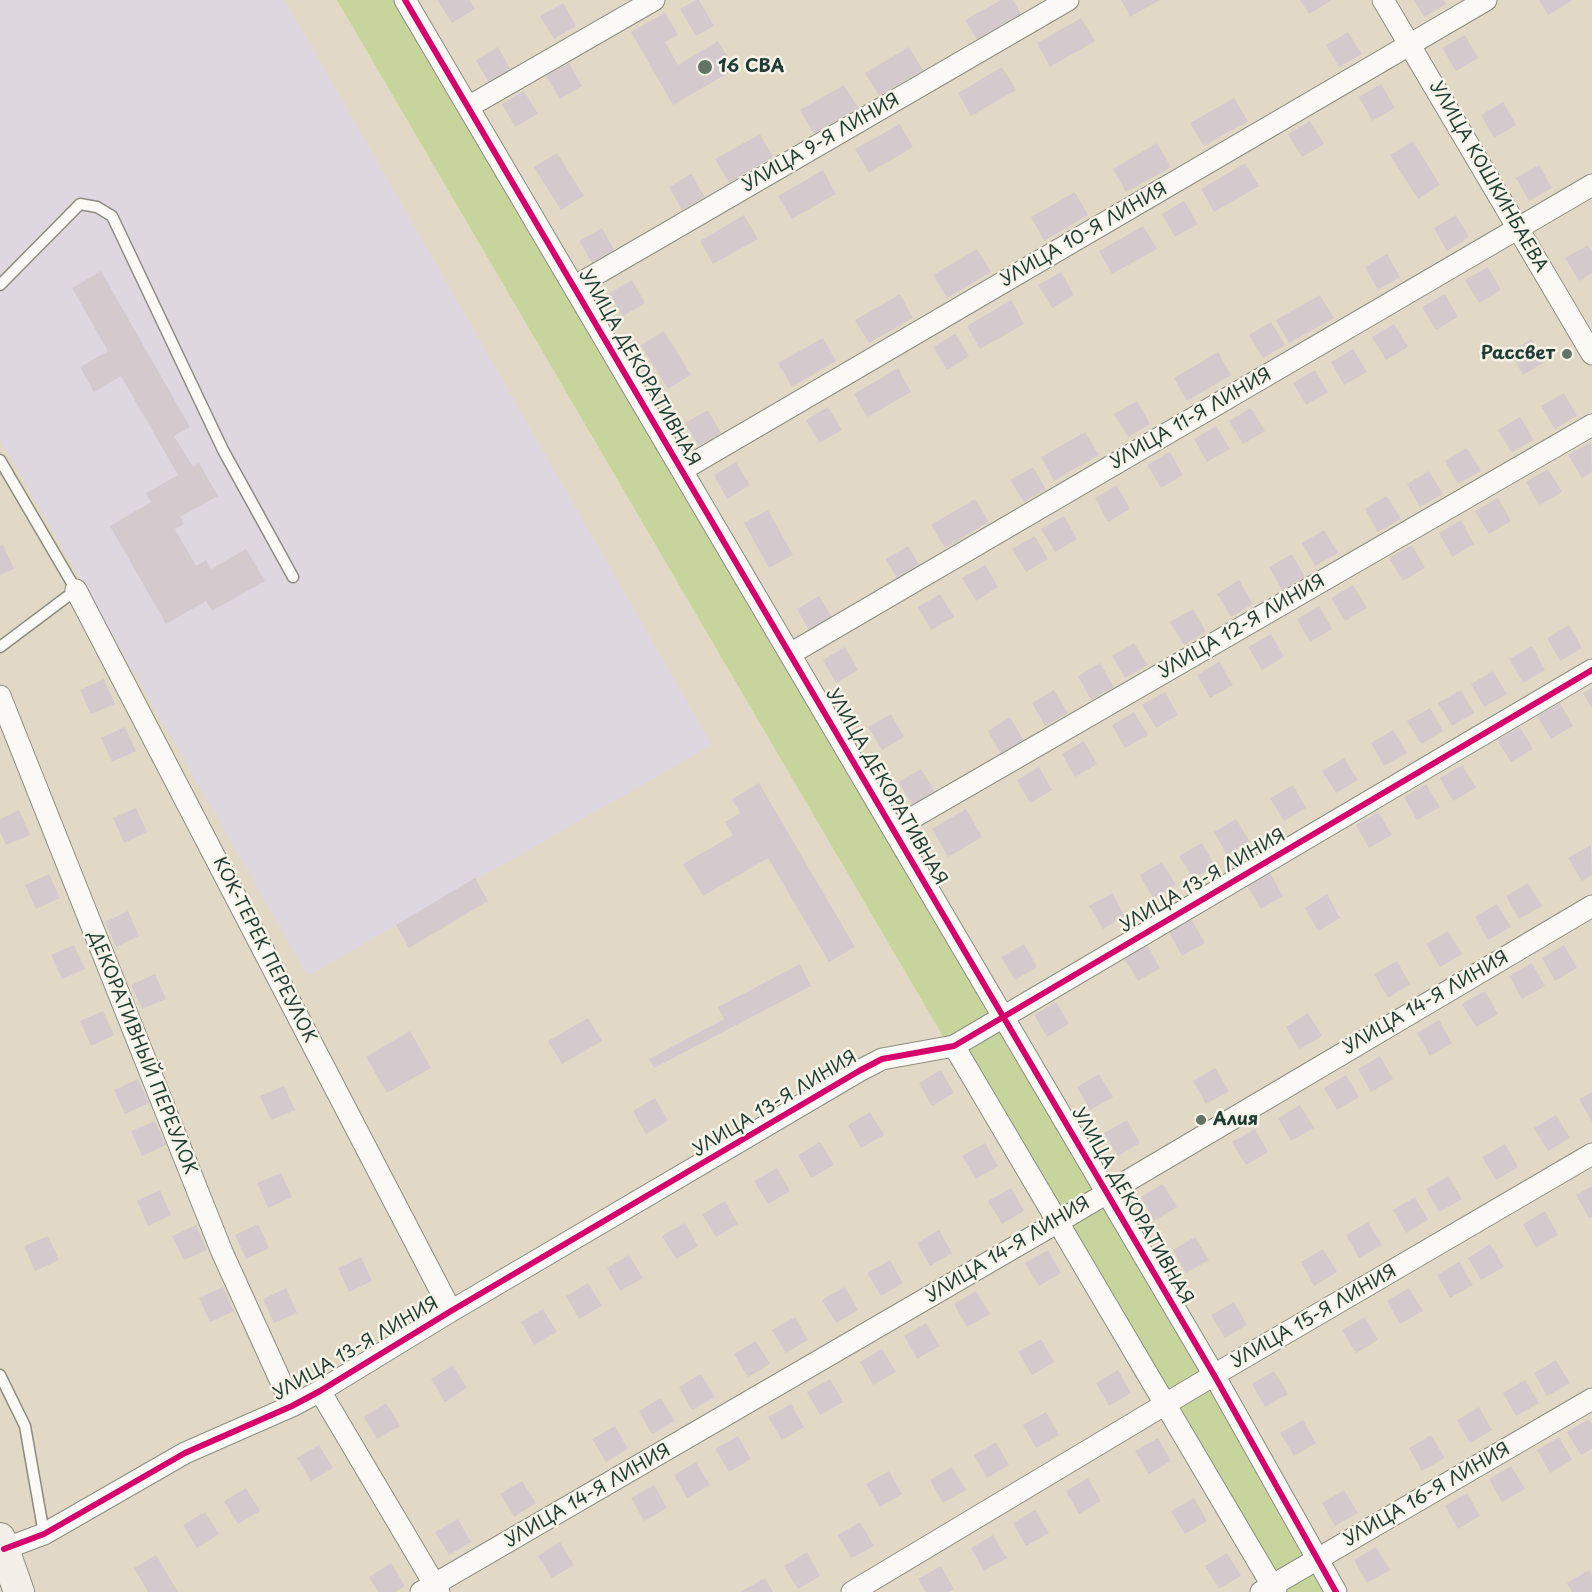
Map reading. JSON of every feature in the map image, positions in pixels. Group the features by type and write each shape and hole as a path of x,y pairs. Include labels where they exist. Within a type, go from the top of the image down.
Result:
{"street":[{"name":"УЛИЦА ДЕКОРАТИВНАЯ","path":"405,0 1214,1375 1336,1592"},
{"path":"468,107 654,0"},
{"name":"УЛИЦА 9-Я ЛИНИЯ","path":"574,287 1068,0"},
{"name":"УЛИЦА КОШКИНБАЕВА","path":"1383,0 1592,354"},
{"name":"УЛИЦА 10-Я ЛИНИЯ","path":"682,470 1486,0"},
{"name":"УЛИЦА 11-Я ЛИНИЯ","path":"789,654 1592,185"},
{"name":"УЛИЦА 12-Я ЛИНИЯ","path":"892,829 1592,425"},
{"name":"КОК-ТЕРЕК ПЕРЕУЛОК","path":"76,590 451,1311"},
{"name":"УЛИЦА 13-Я ЛИНИЯ","path":"2,1544 44,1534 185,1453 292,1406 320,1391 451,1311 859,1071 882,1059 954,1046 1592,670"},
{"name":"ДЕКОРАТИВНЫЙ ПЕРЕУЛОК","path":"0,696 222,1252 292,1406"},
{"name":"УЛИЦА 14-Я ЛИНИЯ","path":"432,1589 1592,906"},
{"path":"954,1046 1166,1405 1269,1590"},
{"name":"УЛИЦА 15-Я ЛИНИЯ","path":"852,1592 1214,1375 1592,1154"},
{"path":"320,1391 432,1589"},
{"name":"УЛИЦА 16-Я ЛИНИЯ","path":"1269,1590 1317,1559 1592,1399"},
{"path":"2,1544 19,1592"}],"lane":[{"path":"0,285 80,204 97,207 112,216 223,450 293,577"},
{"path":"0,460 76,590 0,647"},
{"path":"0,1375 25,1426 44,1534"}],"shaded area":[{"path":"0,0 285,0 712,745 308,976 0,439"}],"green space":[{"path":"337,0 396,0 1335,1592 1268,1592"}],"building":[{"path":"437,0 469,0 475,9 452,23"},
{"path":"699,0 714,26 696,36 680,9"},
{"path":"1001,0 1013,0 1023,18 979,43 965,20"},
{"path":"1121,0 1160,0 1130,17"},
{"path":"1300,0 1332,0 1309,14"},
{"path":"1414,0 1444,0 1446,4 1424,17"},
{"path":"1539,0 1573,0 1548,15"},
{"path":"563,3 576,26 554,39 540,16"},
{"path":"665,12 678,35 665,42 678,65 718,41 735,69 673,105 631,32"},
{"path":"1081,18 1095,41 1050,67 1037,43"},
{"path":"1348,32 1362,54 1339,67 1326,45"},
{"path":"1465,35 1478,58 1456,71 1442,48"},
{"path":"498,47 511,70 489,83 476,60"},
{"path":"909,47 923,70 879,96 865,73"},
{"path":"569,63 582,86 560,99 546,76"},
{"path":"1002,67 1016,90 971,116 958,93"},
{"path":"1381,84 1395,108 1372,121 1359,97"},
{"path":"844,85 858,108 814,134 800,110"},
{"path":"524,91 538,114 515,127 502,104"},
{"path":"1234,98 1248,121 1204,146 1190,123"},
{"path":"1503,102 1516,125 1494,138 1481,115"},
{"path":"1310,121 1324,144 1302,157 1288,134"},
{"path":"900,124 913,147 869,173 855,149"},
{"path":"760,134 773,157 729,183 715,159"},
{"path":"1413,141 1440,185 1418,199 1390,155"},
{"path":"1157,143 1171,167 1126,192 1113,169"},
{"path":"557,153 584,196 561,210 534,167"},
{"path":"1245,163 1259,186 1214,212 1201,189"},
{"path":"1539,165 1552,188 1529,201 1516,178"},
{"path":"823,170 836,194 792,219 778,196"},
{"path":"691,174 705,197 682,210 669,187"},
{"path":"1075,192 1088,215 1044,241 1031,217"},
{"path":"1184,201 1198,224 1175,237 1162,214"},
{"path":"744,215 758,239 713,264 700,241"},
{"path":"1456,215 1469,237 1447,251 1434,228"},
{"path":"1143,226 1157,249 1112,274 1099,251"},
{"path":"602,228 615,251 593,264 579,241"},
{"path":"1588,245 1592,252 1592,273 1579,281 1565,258"},
{"path":"977,249 991,272 947,298 933,275"},
{"path":"1387,254 1400,277 1378,290 1365,267"},
{"path":"1488,267 1501,290 1479,303 1465,280"},
{"path":"101,271 190,427 174,436 193,467 199,463 218,496 180,517 184,524 175,529 196,566 206,560 211,569 246,549 265,581 212,611 206,601 166,624 110,526 151,502 146,493 178,475 121,376 94,392 80,367 108,351 72,288"},
{"path":"1061,272 1074,295 1052,308 1038,285"},
{"path":"632,280 645,303 623,316 609,293"},
{"path":"900,294 913,318 869,343 855,320"},
{"path":"1445,294 1458,317 1436,330 1422,307"},
{"path":"1320,295 1334,318 1289,343 1276,320"},
{"path":"1011,300 1024,324 980,349 967,326"},
{"path":"1271,322 1285,345 1263,358 1249,335"},
{"path":"1394,324 1408,347 1386,360 1372,337"},
{"path":"664,331 691,375 668,389 641,345"},
{"path":"955,334 969,356 947,370 933,347"},
{"path":"823,338 836,361 792,387 778,363"},
{"path":"1532,339 1545,362 1523,375 1510,352"},
{"path":"1353,349 1367,372 1344,385 1331,362"},
{"path":"1218,352 1231,375 1187,401 1174,378"},
{"path":"898,368 911,392 867,417 854,394"},
{"path":"1315,370 1328,392 1306,405 1293,383"},
{"path":"1564,393 1577,416 1555,429 1541,406"},
{"path":"1137,401 1150,424 1128,437 1114,414"},
{"path":"828,407 842,430 819,443 806,420"},
{"path":"1251,408 1265,431 1243,444 1229,421"},
{"path":"708,410 721,433 699,446 685,423"},
{"path":"1520,417 1534,440 1511,452 1498,430"},
{"path":"1216,426 1230,449 1207,462 1194,439"},
{"path":"1085,432 1099,455 1054,481 1041,457"},
{"path":"1591,442 1592,472 1582,478 1568,455"},
{"path":"1467,448 1481,471 1458,484 1445,461"},
{"path":"1170,452 1183,475 1161,488 1147,465"},
{"path":"736,462 750,485 727,499 714,475"},
{"path":"1033,467 1046,489 1024,502 1010,480"},
{"path":"1548,469 1562,492 1539,505 1526,482"},
{"path":"1429,471 1443,494 1420,507 1407,484"},
{"path":"1117,485 1130,509 1108,522 1095,498"},
{"path":"1387,496 1401,519 1378,532 1365,509"},
{"path":"1498,498 1511,521 1489,534 1475,511"},
{"path":"975,499 989,522 945,548 931,525"},
{"path":"768,510 793,555 769,568 744,523"},
{"path":"1064,516 1077,539 1055,552 1041,529"},
{"path":"1461,520 1474,544 1452,557 1439,533"},
{"path":"1324,530 1338,553 1315,566 1302,543"},
{"path":"1035,536 1048,559 1026,572 1012,549"},
{"path":"3,544 14,569 0,575 0,546"},
{"path":"1412,545 1425,568 1403,581 1389,558"},
{"path":"908,546 922,569 899,582 886,559"},
{"path":"1292,554 1305,577 1282,590 1269,567"},
{"path":"985,565 998,587 976,601 962,578"},
{"path":"1239,580 1253,604 1231,617 1217,594"},
{"path":"1353,585 1367,608 1345,621 1331,598"},
{"path":"940,594 954,617 931,630 918,607"},
{"path":"819,596 833,619 810,632 797,609"},
{"path":"1319,606 1332,629 1310,642 1297,619"},
{"path":"1193,609 1206,632 1184,645 1170,622"},
{"path":"1569,625 1582,648 1560,661 1547,638"},
{"path":"1271,634 1284,657 1262,670 1248,647"},
{"path":"1134,643 1148,665 1125,678 1112,656"},
{"path":"1532,646 1545,670 1523,683 1509,659"},
{"path":"845,647 858,670 836,683 823,660"},
{"path":"1219,662 1233,685 1210,698 1197,675"},
{"path":"1100,663 1114,687 1091,700 1078,676"},
{"path":"1493,671 1507,694 1484,707 1471,684"},
{"path":"104,679 115,704 91,714 80,690"},
{"path":"1592,688 1592,709 1583,693"},
{"path":"1054,690 1068,713 1045,726 1032,703"},
{"path":"1461,690 1474,713 1452,726 1438,703"},
{"path":"1165,692 1178,715 1156,728 1142,705"},
{"path":"1560,703 1573,726 1551,739 1537,716"},
{"path":"1430,708 1443,731 1421,744 1407,721"},
{"path":"1134,712 1148,735 1125,748 1112,725"},
{"path":"891,714 904,737 882,750 868,727"},
{"path":"1010,717 1024,741 1001,754 988,731"},
{"path":"125,727 136,751 112,762 101,738"},
{"path":"1520,727 1533,749 1511,762 1497,740"},
{"path":"1393,730 1407,753 1384,766 1371,743"},
{"path":"1084,741 1097,764 1075,777 1062,754"},
{"path":"1344,758 1358,780 1336,793 1322,771"},
{"path":"1462,765 1476,788 1453,801 1440,778"},
{"path":"1039,767 1052,790 1030,803 1017,780"},
{"path":"921,769 935,792 912,805 899,782"},
{"path":"759,783 855,947 829,962 768,858 703,896 683,864 733,835 725,822 740,813 732,799"},
{"path":"1426,784 1440,807 1417,820 1404,797"},
{"path":"1293,785 1306,808 1284,821 1270,798"},
{"path":"136,808 147,832 124,843 113,818"},
{"path":"966,809 982,837 948,857 932,829"},
{"path":"19,810 30,835 6,845 0,832 0,819"},
{"path":"1378,812 1392,835 1369,848 1356,825"},
{"path":"1236,819 1250,842 1227,855 1214,832"},
{"path":"1202,843 1215,866 1193,879 1179,856"},
{"path":"1591,845 1592,875 1582,881 1568,858"},
{"path":"1162,862 1176,885 1153,898 1140,875"},
{"path":"1270,873 1283,896 1261,909 1247,886"},
{"path":"49,874 60,898 36,909 25,885"},
{"path":"475,878 488,901 409,948 396,925"},
{"path":"1528,883 1542,906 1519,919 1506,896"},
{"path":"1112,893 1125,916 1103,929 1089,906"},
{"path":"1327,894 1340,918 1318,931 1305,908"},
{"path":"1497,904 1511,927 1488,940 1475,917"},
{"path":"128,911 139,936 116,947 105,922"},
{"path":"1191,919 1205,943 1182,956 1169,932"},
{"path":"1448,931 1462,954 1440,967 1426,944"},
{"path":"1024,944 1037,967 1015,980 1001,957"},
{"path":"74,945 85,969 62,979 51,955"},
{"path":"1147,945 1160,968 1138,981 1124,958"},
{"path":"1564,945 1577,968 1555,981 1542,958"},
{"path":"1397,961 1410,984 1388,998 1374,974"},
{"path":"1532,963 1545,986 1522,999 1509,976"},
{"path":"800,964 811,986 654,1068 649,1059 724,1019 718,1007"},
{"path":"155,974 166,999 142,1009 131,985"},
{"path":"1485,991 1498,1014 1476,1027 1462,1004"},
{"path":"1056,1002 1069,1024 1047,1037 1034,1015"},
{"path":"103,1011 114,1035 91,1046 80,1021"},
{"path":"1308,1013 1322,1036 1299,1049 1286,1027"},
{"path":"588,1018 602,1041 562,1064 548,1041"},
{"path":"1439,1020 1452,1043 1430,1056 1417,1033"},
{"path":"410,1031 431,1068 387,1093 366,1057"},
{"path":"1380,1056 1393,1079 1371,1092 1358,1069"},
{"path":"1215,1068 1229,1091 1206,1104 1193,1081"},
{"path":"941,1070 954,1093 932,1106 919,1083"},
{"path":"1099,1074 1113,1097 1090,1110 1077,1087"},
{"path":"1346,1075 1359,1097 1337,1110 1324,1088"},
{"path":"138,1079 149,1103 125,1114 114,1090"},
{"path":"284,1086 295,1110 271,1120 260,1096"},
{"path":"1592,1092 1592,1122 1579,1099"},
{"path":"655,1098 668,1121 646,1134 633,1111"},
{"path":"1300,1105 1314,1128 1291,1141 1278,1118"},
{"path":"870,1112 884,1135 861,1148 848,1125"},
{"path":"1556,1115 1570,1138 1548,1151 1534,1128"},
{"path":"1127,1120 1140,1143 1118,1156 1104,1133"},
{"path":"155,1121 166,1145 142,1156 131,1131"},
{"path":"1255,1129 1268,1152 1246,1165 1232,1142"},
{"path":"820,1142 834,1165 811,1178 798,1155"},
{"path":"985,1143 998,1166 976,1179 962,1156"},
{"path":"1505,1144 1518,1167 1496,1180 1482,1157"},
{"path":"777,1168 790,1191 768,1204 754,1181"},
{"path":"281,1173 292,1197 268,1208 257,1183"},
{"path":"1448,1176 1462,1199 1439,1212 1426,1189"},
{"path":"1163,1184 1177,1207 1154,1221 1141,1197"},
{"path":"1592,1186 1592,1217 1589,1218 1576,1195"},
{"path":"1011,1188 1024,1211 1002,1224 988,1201"},
{"path":"160,1190 171,1215 148,1226 137,1201"},
{"path":"1415,1197 1428,1220 1406,1233 1393,1210"},
{"path":"725,1201 738,1224 716,1237 702,1214"},
{"path":"1545,1211 1558,1235 1536,1248 1523,1224"},
{"path":"1368,1222 1382,1245 1359,1258 1346,1235"},
{"path":"685,1223 698,1246 676,1259 662,1236"},
{"path":"258,1224 269,1248 246,1259 235,1235"},
{"path":"196,1225 207,1250 184,1260 172,1236"},
{"path":"939,1230 952,1253 930,1266 917,1243"},
{"path":"48,1236 59,1260 35,1271 24,1246"},
{"path":"1195,1237 1209,1260 1186,1273 1173,1250"},
{"path":"1490,1244 1504,1267 1481,1280 1468,1258"},
{"path":"1323,1249 1337,1272 1314,1286 1301,1262"},
{"path":"1048,1250 1061,1273 1039,1286 1025,1263"},
{"path":"629,1255 643,1278 620,1291 607,1268"},
{"path":"361,1257 372,1281 349,1292 338,1268"},
{"path":"890,1260 903,1283 881,1296 867,1273"},
{"path":"1459,1262 1473,1285 1450,1298 1437,1275"},
{"path":"588,1283 602,1306 579,1319 566,1296"},
{"path":"223,1287 234,1311 210,1322 199,1298"},
{"path":"845,1287 858,1310 836,1323 822,1300"},
{"path":"286,1288 297,1313 274,1323 263,1299"},
{"path":"1409,1288 1423,1311 1400,1324 1387,1301"},
{"path":"976,1291 990,1314 967,1327 954,1304"},
{"path":"1234,1302 1247,1325 1225,1338 1211,1315"},
{"path":"543,1309 557,1332 534,1345 521,1322"},
{"path":"795,1317 808,1340 786,1353 772,1330"},
{"path":"1365,1317 1378,1340 1356,1353 1342,1330"},
{"path":"926,1323 940,1346 917,1359 904,1336"},
{"path":"1041,1339 1054,1362 1032,1375 1018,1352"},
{"path":"756,1341 770,1364 748,1377 734,1354"},
{"path":"882,1349 896,1372 873,1385 860,1362"},
{"path":"1556,1360 1570,1383 1547,1396 1534,1373"},
{"path":"453,1365 467,1388 445,1402 431,1379"},
{"path":"1118,1370 1131,1393 1109,1406 1096,1383"},
{"path":"1274,1371 1288,1394 1265,1407 1252,1384"},
{"path":"701,1374 715,1397 692,1410 679,1387"},
{"path":"830,1379 843,1402 820,1415 807,1392"},
{"path":"1525,1380 1539,1403 1516,1416 1503,1393"},
{"path":"661,1398 675,1421 652,1434 639,1411"},
{"path":"386,1403 400,1426 377,1439 364,1417"},
{"path":"791,1404 804,1427 782,1440 768,1417"},
{"path":"1479,1407 1492,1430 1470,1443 1457,1420"},
{"path":"1046,1412 1059,1435 1036,1448 1023,1425"},
{"path":"1589,1419 1592,1424 1592,1449 1581,1455 1567,1432"},
{"path":"1303,1420 1316,1443 1294,1456 1280,1433"},
{"path":"615,1426 628,1449 606,1462 592,1439"},
{"path":"1431,1435 1445,1458 1422,1471 1409,1448"},
{"path":"738,1436 751,1459 729,1472 715,1449"},
{"path":"1559,1437 1572,1460 1550,1473 1537,1450"},
{"path":"1158,1438 1171,1461 1149,1474 1135,1451"},
{"path":"996,1442 1009,1465 987,1478 974,1455"},
{"path":"319,1445 333,1468 311,1481 297,1458"},
{"path":"696,1462 710,1485 687,1498 674,1475"},
{"path":"1511,1466 1525,1489 1502,1502 1489,1479"},
{"path":"952,1467 966,1490 943,1503 930,1480"},
{"path":"889,1471 902,1494 880,1507 866,1484"},
{"path":"1088,1478 1101,1501 1079,1514 1066,1491"},
{"path":"522,1481 536,1503 514,1517 500,1494"},
{"path":"654,1485 667,1508 644,1521 631,1498"},
{"path":"246,1488 260,1511 238,1524 224,1501"},
{"path":"1344,1490 1358,1513 1335,1526 1322,1503"},
{"path":"1467,1493 1480,1516 1458,1529 1445,1506"},
{"path":"1194,1498 1207,1521 1185,1534 1171,1511"},
{"path":"1035,1510 1049,1533 1026,1546 1013,1523"},
{"path":"205,1512 219,1534 197,1548 183,1525"},
{"path":"458,1519 471,1542 449,1555 435,1532"},
{"path":"860,1522 874,1546 851,1558 838,1535"},
{"path":"993,1535 1007,1558 984,1571 971,1548"},
{"path":"560,1542 574,1565 552,1578 538,1556"},
{"path":"1376,1547 1390,1570 1367,1583 1354,1560"},
{"path":"807,1552 820,1576 798,1589 784,1566"},
{"path":"1227,1553 1241,1576 1219,1589 1205,1566"},
{"path":"156,1555 178,1592 148,1592 134,1568"},
{"path":"391,1563 405,1586 395,1592 378,1592 369,1577"},
{"path":"941,1566 954,1589 949,1592 926,1592 918,1579"},
{"path":"1589,1570 1592,1575 1592,1592 1572,1592 1567,1583"},
{"path":"765,1578 773,1592 740,1592"}],"cycle path":[{"path":"405,0 1214,1375 1336,1592"},
{"path":"4,1549 44,1534 185,1453 292,1406 320,1391 451,1311 859,1071 882,1059 954,1046 1592,670"}],"place":[{"name":"16 СВА","path":"705,67"},
{"name":"Рассвет","path":"1567,354"},
{"name":"Алия","path":"1201,1120"}]}
